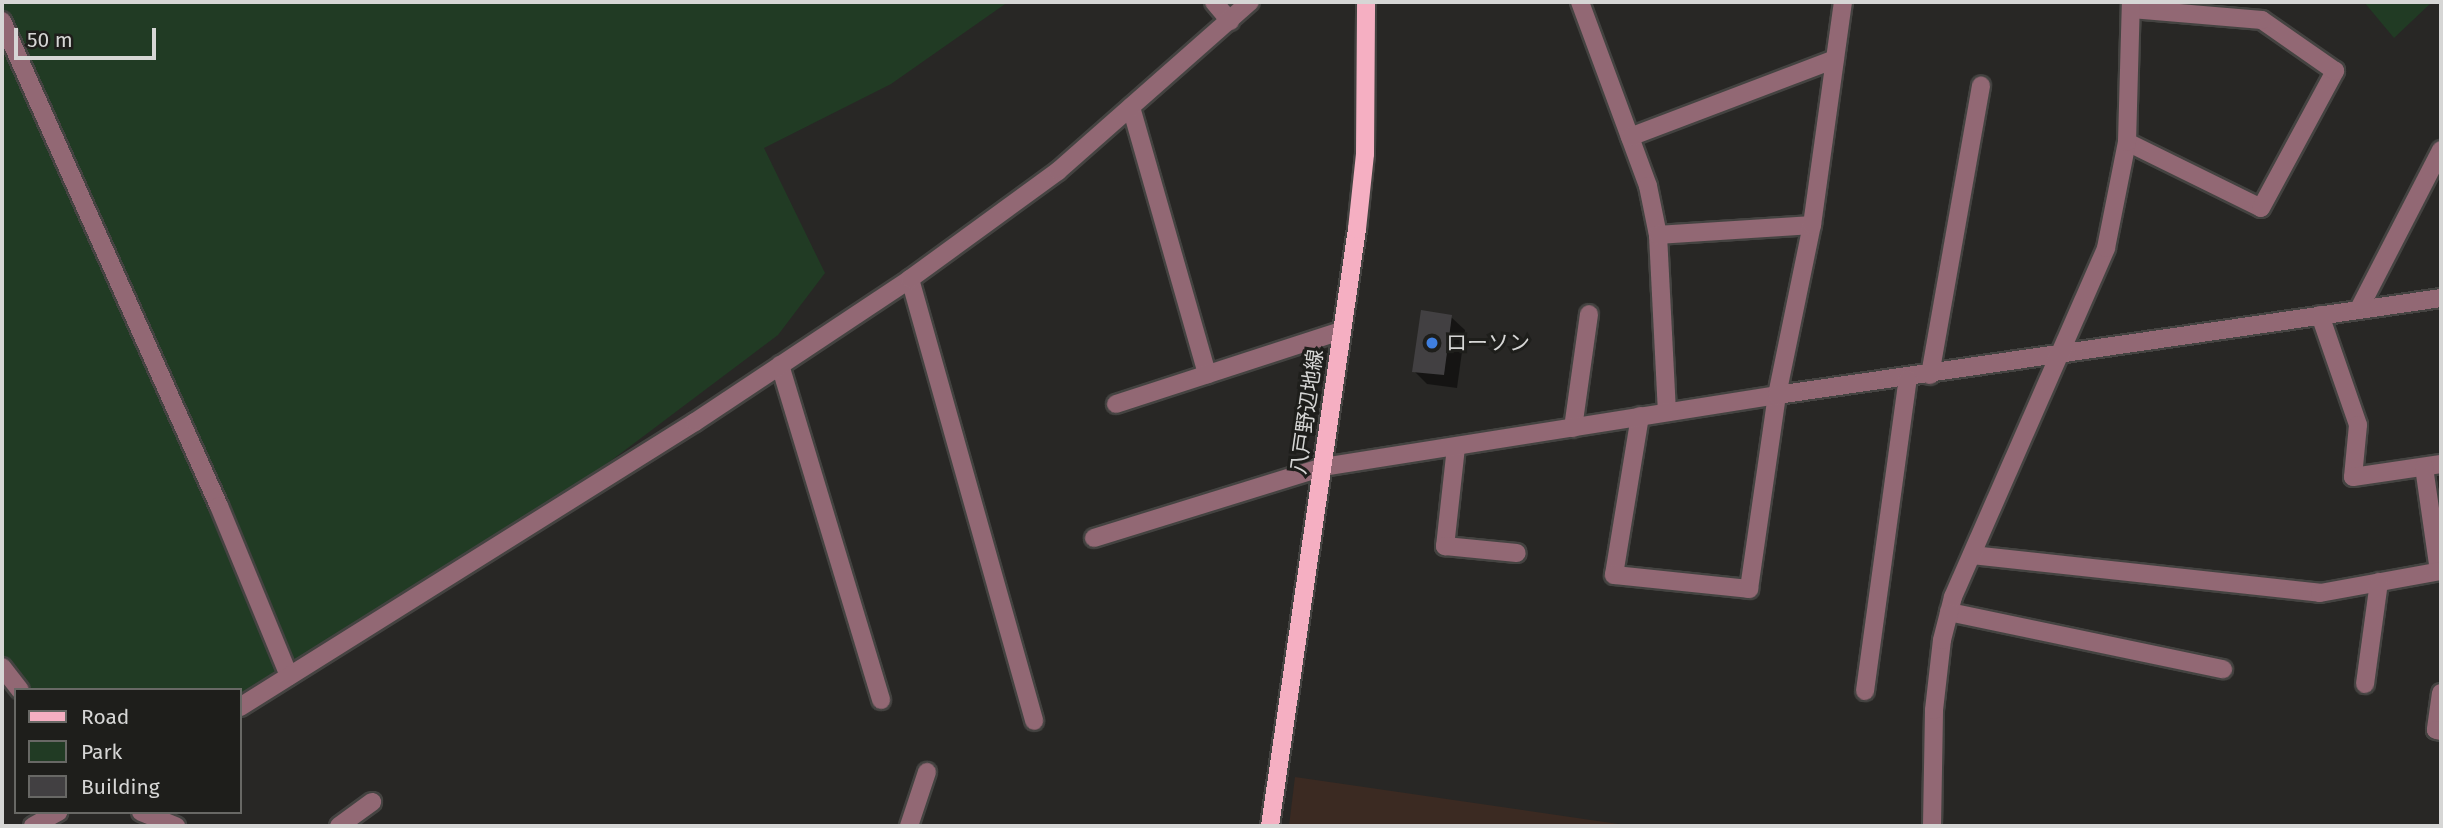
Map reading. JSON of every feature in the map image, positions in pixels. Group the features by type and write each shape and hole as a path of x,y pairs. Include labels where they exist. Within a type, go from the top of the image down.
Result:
{"main road":[{"name":"八戸野辺地線","path":"1270,826 1323,467 1365,154 1366,2"}],"street":[{"path":"1214,2 1230,21"},
{"path":"242,706 779,366 910,279 1058,171 1250,2"},
{"path":"1580,2 1648,186 1658,236 1667,412"},
{"path":"1640,416 1614,575 1749,589 1777,395 1812,225 1843,2"},
{"path":"1932,826 1934,710 1949,612 2106,248 2127,142 2131,6 2262,20 2335,71 2261,208 2127,142"},
{"path":"2,21 219,506 289,676"},
{"path":"1630,137 1835,59"},
{"path":"1930,375 1981,85"},
{"path":"1131,107 1207,374"},
{"path":"2359,309 2441,150"},
{"path":"1658,236 1812,225"},
{"path":"910,279 1034,721"},
{"path":"1094,538 1323,467 1777,395 1908,379 2441,298"},
{"path":"1573,428 1589,314"},
{"path":"1972,555 2320,593 2440,571 2432,466 2353,477 2358,425 2320,315"},
{"path":"1116,404 1342,331"},
{"path":"779,366 880,700"},
{"path":"1865,691 1908,379"},
{"path":"1456,447 1445,546 1517,553"},
{"path":"2365,684 2379,582"},
{"path":"1949,612 2222,669"},
{"path":"2,667 18,688"},
{"path":"2441,693 2436,730 2441,731"},
{"path":"909,826 926,772"},
{"path":"339,826 372,802"},
{"path":"33,826 54,814"},
{"path":"146,814 175,826"}],"shaded area":[{"path":"1295,777 1632,826 1289,826"}],"green space":[{"path":"2,2 1008,2 891,84 764,148 825,273 778,335 576,487 242,697 242,688 19,688 2,655"},
{"path":"2364,2 2432,2 2394,38"}],"building":[{"name":"ローソン","path":"1421,310 1452,315 1444,375 1412,372"}],"place":[{"name":"ローソン","path":"1432,343"}]}
